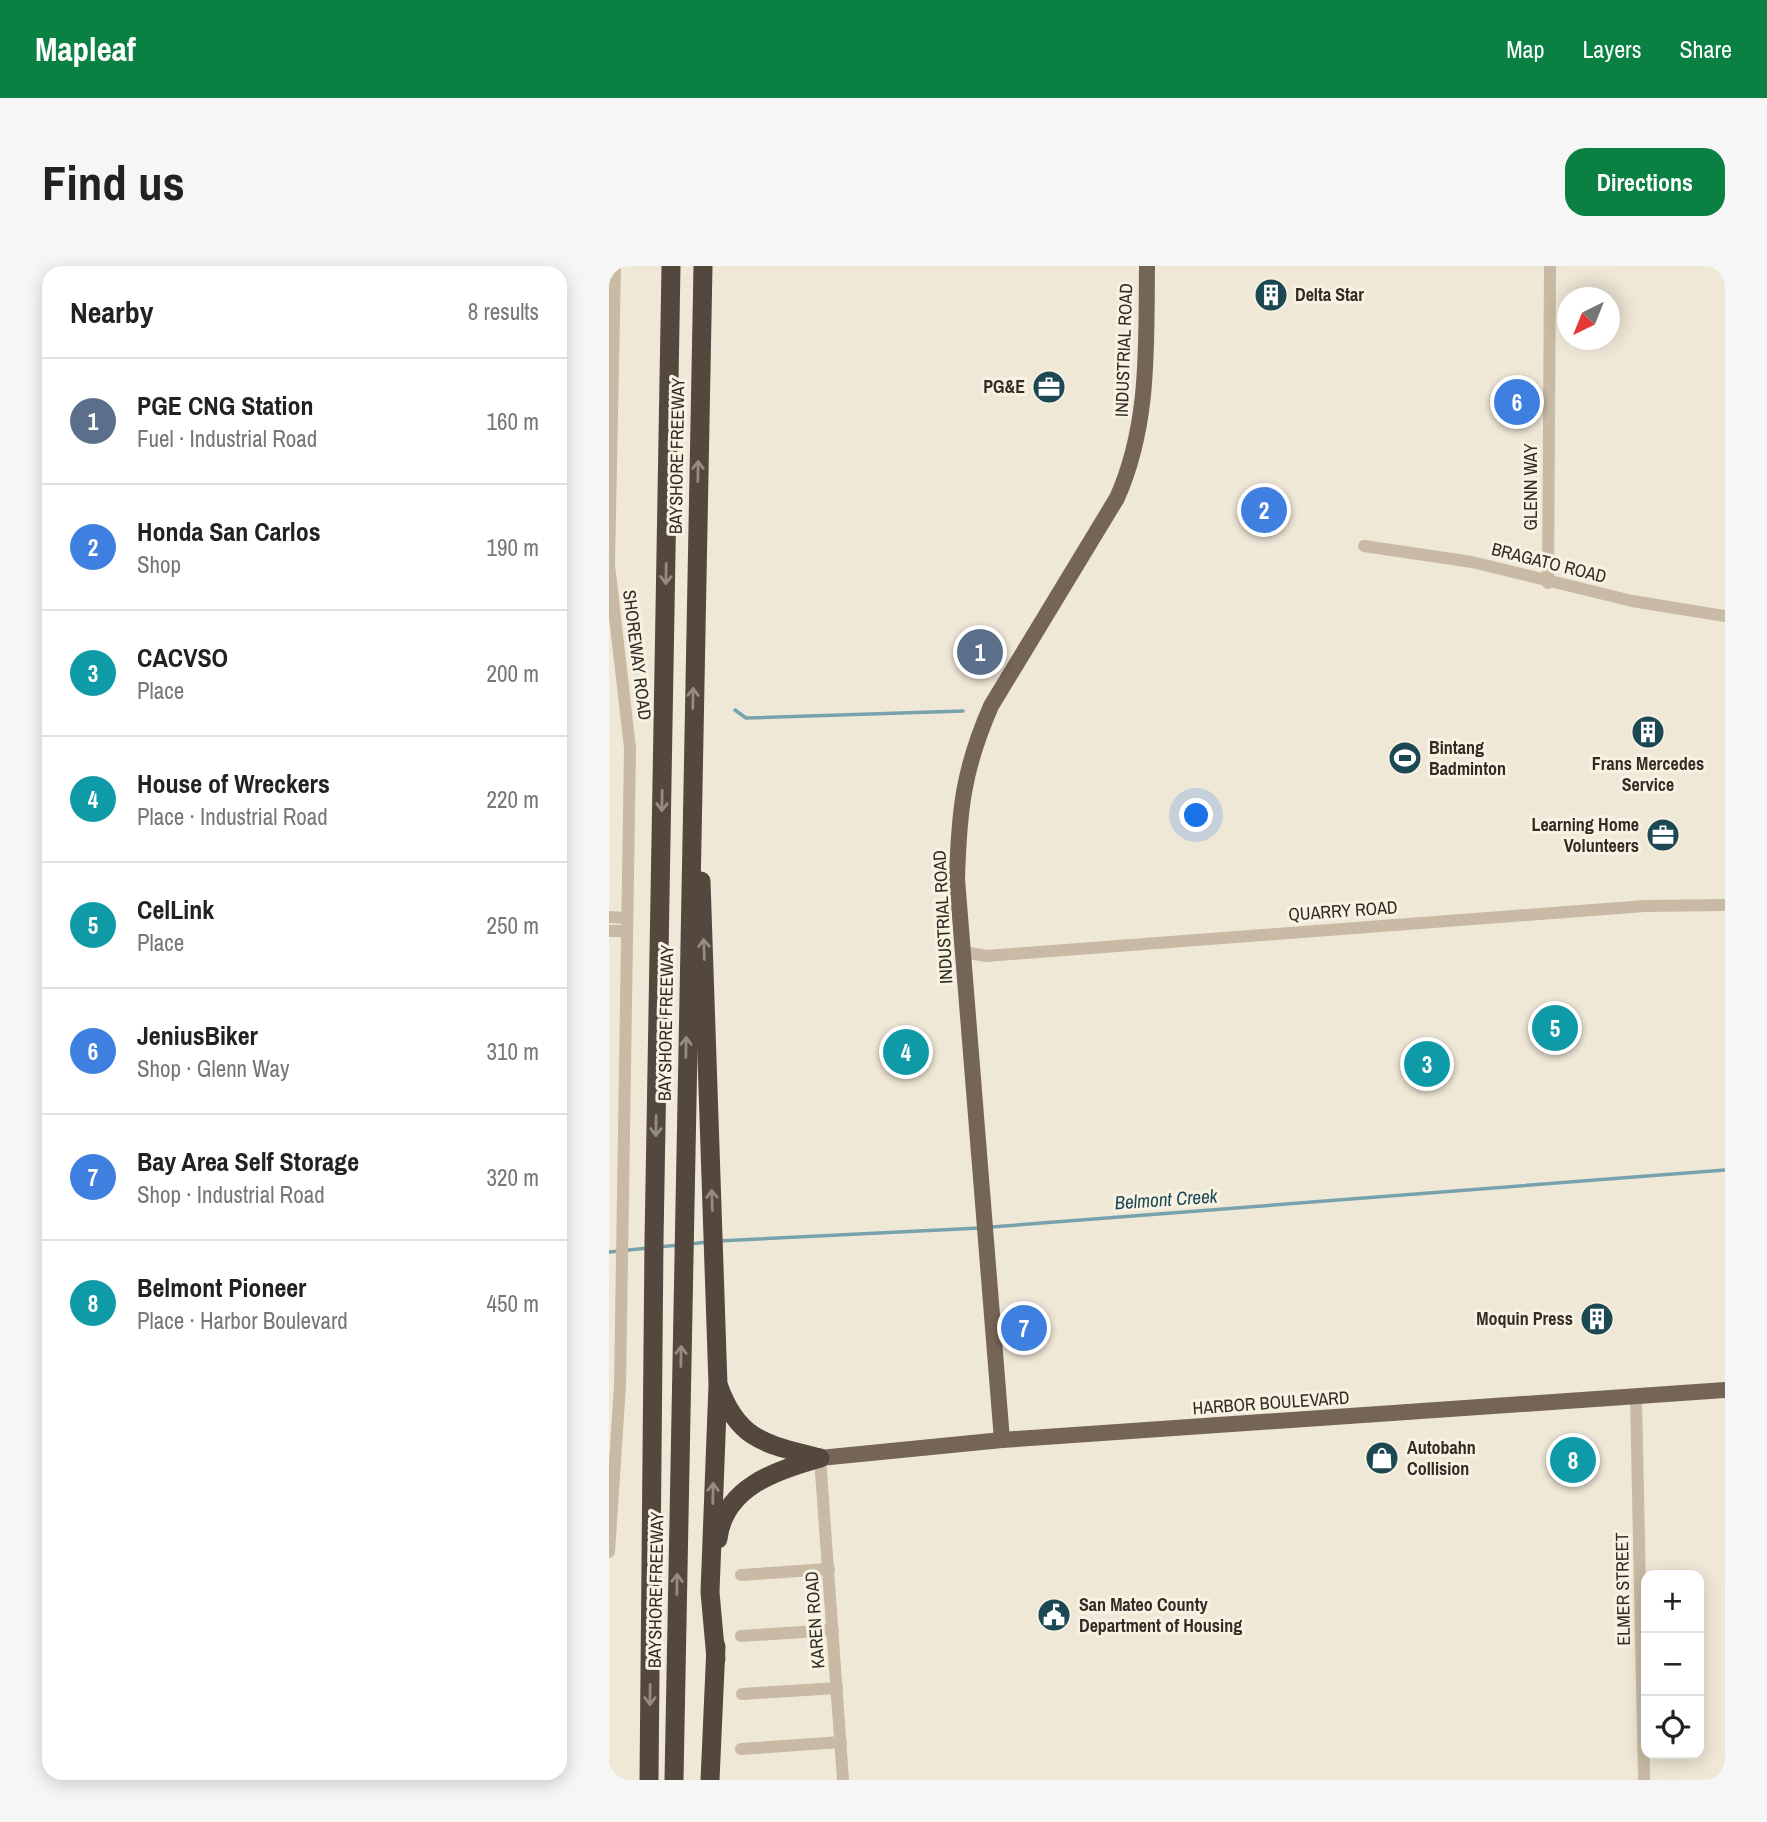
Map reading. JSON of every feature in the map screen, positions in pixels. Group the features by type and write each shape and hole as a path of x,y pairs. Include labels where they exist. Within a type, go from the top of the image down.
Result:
{"highway":[{"path":"662,266 669,383"},
{"name":"BAYSHORE FREEWAY","path":"647,1776 671,266"},
{"name":"BAYSHORE FREEWAY","path":"674,1780 703,266"},
{"path":"692,766 703,915 718,1385 710,1592 716,1659"},
{"path":"718,1385 732,1417 754,1437 775,1447 820,1458"},
{"path":"710,1780 716,1659 717,1545 725,1517 753,1484 781,1470 820,1458"}],"main road":[{"name":"INDUSTRIAL ROAD","path":"1002,1440 957,879 959,806 966,776 991,706 1117,498 1127,474 1141,424 1145,378 1147,266"},
{"name":"HARBOR BOULEVARD","path":"820,1458 1002,1440 1725,1390"}],"street":[{"name":"SHOREWAY ROAD","path":"609,1552 618,1436 630,748 609,565 615,266"},
{"name":"GLENN WAY","path":"1548,583 1550,266"},
{"name":"BRAGATO ROAD","path":"1364,546 1472,562 1548,583 1725,616"},
{"name":"QUARRY ROAD","path":"964,952 986,956 1645,906 1725,905"},
{"path":"609,917 626,918"},
{"path":"609,931 626,931"},
{"name":"ELMER STREET","path":"1636,1397 1644,1780"},
{"name":"KAREN ROAD","path":"820,1458 843,1780"},
{"path":"741,1575 829,1569"},
{"path":"741,1636 833,1630"},
{"path":"741,1694 837,1688"},
{"path":"741,1749 841,1742"}],"waterway":[{"path":"735,710 746,718 963,711"},
{"name":"Belmont Creek","path":"991,1227 1725,1170"},
{"name":"Belmont Creek","path":"718,1241 980,1228"},
{"name":"Belmont Creek","path":"690,1244 707,1242"},
{"name":"Belmont Creek","path":"659,1247 679,1245"},
{"name":"Belmont Creek","path":"609,1252 648,1248"}],"place":[{"name":"Delta Star","path":"1271,295"},
{"name":"PG&E","path":"1049,387"},
{"name":"JeniusBiker","path":"1517,402"},
{"name":"Honda San Carlos","path":"1264,510"},
{"name":"PGE CNG Station","path":"980,652"},
{"name":"Frans Mercedes Service","path":"1648,732"},
{"name":"Bintang Badminton","path":"1405,758"},
{"name":"Learning Home Volunteers","path":"1663,835"},
{"name":"CelLink","path":"1555,1028"},
{"name":"House of Wreckers","path":"906,1052"},
{"name":"CACVSO","path":"1427,1064"},
{"name":"Moquin Press","path":"1597,1319"},
{"name":"Bay Area Self Storage","path":"1024,1328"},
{"name":"Autobahn Collision","path":"1382,1458"},
{"name":"Belmont Pioneer","path":"1573,1460"},
{"name":"San Mateo County Department of Housing","path":"1054,1615"}]}
